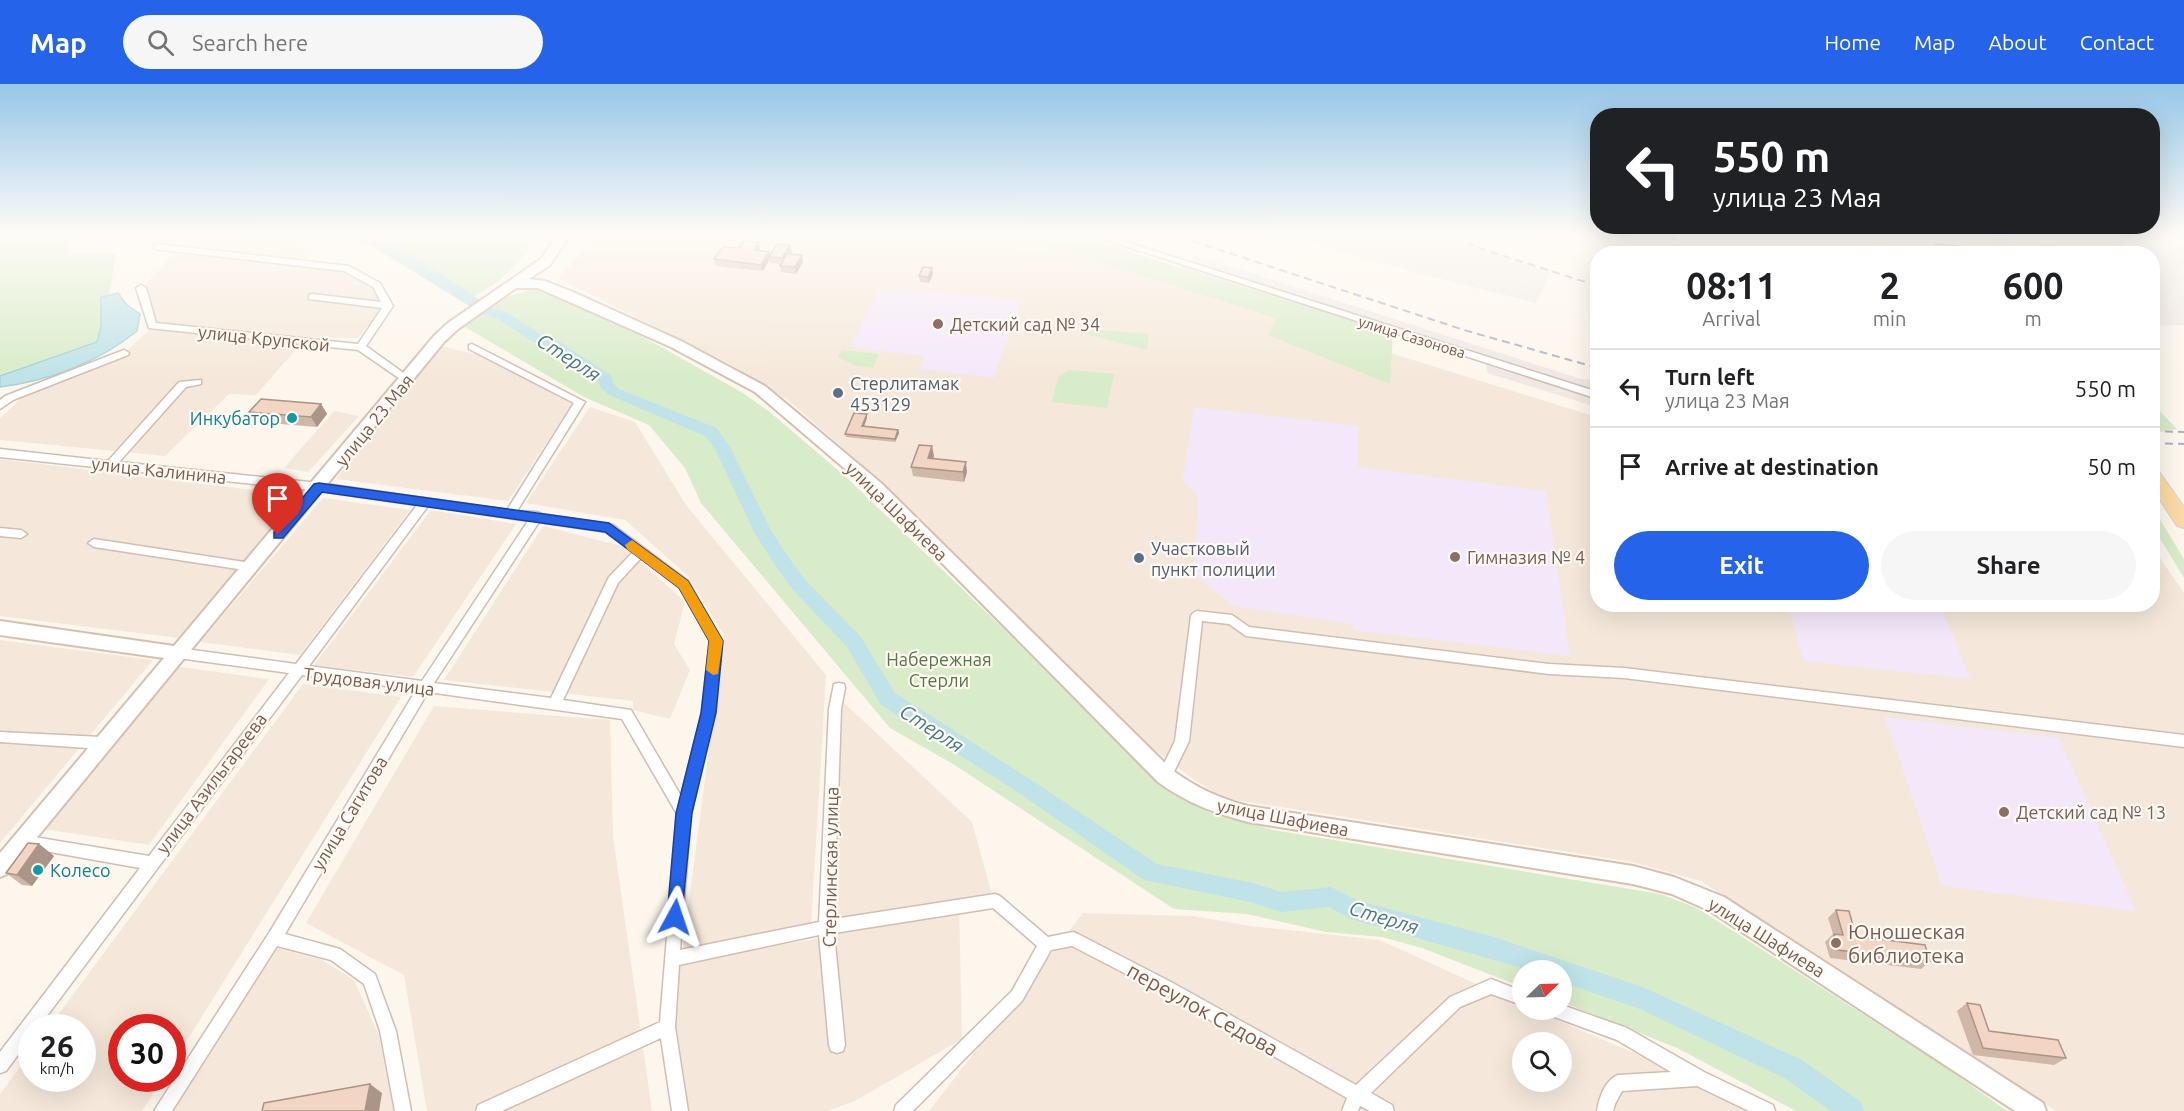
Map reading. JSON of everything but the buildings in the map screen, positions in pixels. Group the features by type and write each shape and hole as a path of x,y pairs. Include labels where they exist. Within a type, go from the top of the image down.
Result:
{"main road":[{"path":"2160,486 2184,521"},
{"path":"2160,502 2184,537"}],"street":[{"path":"369,281 377,285 388,306"},
{"path":"509,286 515,281"},
{"path":"509,286 524,283 540,284 539,281"},
{"name":"улица Сазонова","path":"1239,281 1590,393"},
{"name":"улица Шафиева","path":"540,284 676,344 760,389 888,499 1165,776 1190,794 1211,804 1248,814 1594,868 1674,886 1717,904 2035,1111"},
{"name":"улица 23 Мая","path":"1,865 453,326 509,286"},
{"name":"улица Крупской","path":"141,288 152,327 361,347 407,379"},
{"path":"312,297 388,306"},
{"path":"361,347 388,306"},
{"path":"472,347 580,402 511,512"},
{"path":"0,406 9,398 124,353"},
{"path":"110,465 183,384 197,382"},
{"name":"улица Калинина","path":"0,453 319,487 511,512 609,528 684,585 716,641 708,713 684,813 672,959 667,1027 680,1111"},
{"name":"улица Азильгареева","path":"0,1065 295,671 425,502"},
{"name":"улица Сагитова","path":"162,1111 274,938 424,688 537,516"},
{"path":"0,532 21,534"},
{"path":"94,543 251,567"},
{"path":"554,705 613,580 640,551"},
{"path":"1165,776 1182,741 1197,616 1232,620 1246,631 1549,669 1624,673 2184,741"},
{"name":"Трудовая улица","path":"0,628 295,671 626,714 684,813"},
{"name":"Стерлинская улица","path":"837,1046 826,927 835,709 839,688"},
{"path":"0,736 102,743"},
{"path":"22,841 151,863"},
{"path":"672,959 826,927 995,901 1046,944 1017,996 957,1053 902,1111"},
{"path":"274,938 335,954 370,979 388,1031 403,1111"},
{"name":"переулок Седова","path":"1046,944 1073,939 1166,987 1353,1103 1386,1111"},
{"path":"1353,1103 1455,1002 1491,986 1512,994"},
{"path":"1572,1016 1621,1034 1698,1078 1767,1111"},
{"path":"484,1111 667,1027"},
{"path":"1605,1111 1607,1101 1618,1083 1698,1078"}],"shaded area":[{"path":"149,281 360,281 371,288 382,307 358,338 307,337 256,395 229,394 165,456 0,440 0,418 25,395 124,353 154,326 143,287"},
{"path":"563,281 1158,281 1590,415 1590,612 2160,612 2160,558 2184,593 2184,1111 2056,1111 1701,881 1632,862 1223,798 1193,779 1146,743 885,485 788,400 730,364"},
{"path":"1222,281 1276,281 1581,379 1590,380 1590,405 1487,373 1486,363"},
{"path":"1450,281 1546,281 1536,303"},
{"path":"2160,281 2184,281 2184,325 2160,326"},
{"name":"Детский сад № 34","path":"899,288 1021,301 994,378 920,369 925,356 851,347 879,290 897,292"},
{"path":"441,346 482,356 572,404 508,501 336,479"},
{"path":"590,407 635,422 686,505 826,675 811,927 682,954 724,635 688,576 625,520 526,503"},
{"path":"1194,407 1358,426 1358,467 1546,491 1570,656 1353,630 1353,624 1234,606 1194,575 1198,497 1183,479"},
{"path":"334,411 359,416 308,472 284,468"},
{"path":"0,459 301,496 178,638 0,616"},
{"path":"323,498 410,510 300,655 200,642"},
{"path":"431,510 516,524 413,677 314,665"},
{"path":"543,526 625,547 685,602 674,644 690,670 670,719 633,710 633,701 444,680"},
{"path":"1790,612 1943,612 1970,679 1804,661"},
{"path":"0,640 153,660 0,843"},
{"path":"174,666 269,679 149,845 43,829"},
{"path":"303,684 401,697 186,1042 186,1014 108,1014 108,1092 154,1092 142,1111 0,1111 0,1094 18,1070 18,1092 96,1092 96,1014 59,1014"},
{"path":"842,701 972,822 992,894 959,903 962,1039 855,1101 827,1111 676,1111 673,1001 677,963 833,936"},
{"path":"434,706 610,720 613,836 652,1111 427,1111 404,975 306,923"},
{"name":"Детский сад № 13","path":"1885,717 2059,738 2136,911 1942,886"},
{"path":"1083,913 1193,916 1251,926 1380,940 1512,1000 1512,1020 1557,1020 1656,1062 1752,1111 929,1111"},
{"path":"276,948 322,960 354,980 379,1036 394,1111 172,1111"}],"green space":[{"path":"0,281 111,281 109,295 119,318 114,336 0,380"},
{"path":"448,281 499,281 474,297"},
{"path":"1157,281 1223,281 1393,332 1390,384 1268,335 1276,318"},
{"name":"Набережная Стерли","path":"538,288 647,339 743,393 771,413 847,478 1174,793 1208,812 1273,830 1660,894 1697,908 1944,1066 2007,1111 1796,1111 1677,1048 1572,1006 1572,960 1512,960 1512,983 1422,948 1382,937 1326,932 1247,914 1174,909 953,764 890,728 701,503 685,468 649,425 584,397 465,327 505,297"},
{"path":"1085,329 1149,334 1147,350 1083,333"},
{"path":"842,350 879,354 873,368 857,366 838,357"},
{"path":"1069,370 1114,374 1107,408 1052,402 1058,377"},
{"path":"2160,411 2177,429 2160,432"},
{"path":"2160,520 2184,559 2184,578 2160,539"}],"water":[{"path":"118,293 127,305 140,314 137,331 106,352 73,368 37,380 0,387 0,376 97,342 101,327 101,297"}],"waterway":[{"name":"Стерля","path":"439,281 489,312 503,316 535,337 555,345 607,379 605,384 614,392 711,432 722,447 764,534 783,563 800,586 854,642 888,699 1026,787 1152,873 1253,893 1272,901 1291,903 1331,897 1351,909 1530,960"},
{"name":"Стерля","path":"1572,974 1645,999 1793,1069 1852,1111"}],"railway":[{"path":"1314,281 1464,330 1590,366"},
{"path":"1582,281 1590,283"},
{"path":"2160,431 2184,432"},
{"path":"2160,443 2184,444"}],"slow traffic":[{"path":"632,545 684,585 716,641 713,670"}],"place":[{"name":"Детский сад № 34","path":"938,324"},
{"name":"Стерлитамак 453129","path":"838,393"},
{"name":"Инкубатор","path":"292,418"},
{"name":"Гимназия № 4","path":"1455,557"},
{"name":"Участковый пункт полиции","path":"1139,558"},
{"name":"Детский сад № 13","path":"2004,812"},
{"name":"Колесо","path":"38,870"},
{"name":"Юношеская библиотека","path":"1836,943"}],"route":[{"path":"278,535 319,487 511,512 609,528 684,585 716,641 708,713 684,813 675,917"}]}
